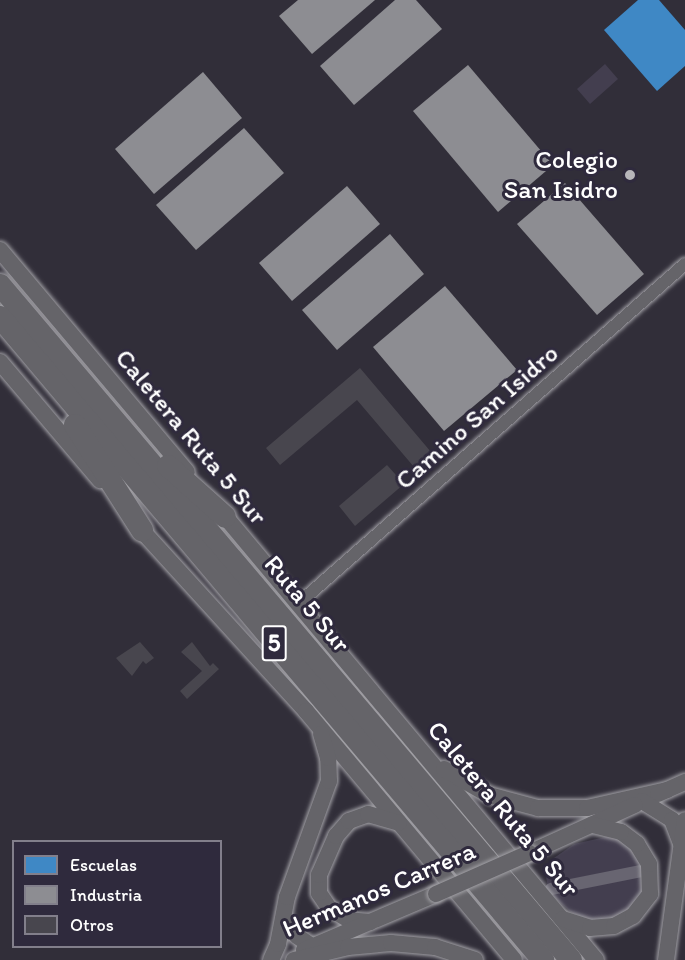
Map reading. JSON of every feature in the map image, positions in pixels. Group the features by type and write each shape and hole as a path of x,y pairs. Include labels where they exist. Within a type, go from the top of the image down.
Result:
{"highway":[{"name":"Ruta 5 Sur","path":"0,285 571,960"},
{"path":"3,321 141,530"},
{"name":"Ruta 5 Sur","path":"3,321 543,960"},
{"path":"95,398 225,517"}],"main road":[{"name":"Caletera Ruta 5 Sur","path":"0,250 596,960"},
{"path":"0,362 141,530 318,725 514,960"},
{"path":"271,960 328,781 328,758 318,725"},
{"path":"419,748 473,788 523,806 587,808 667,790 685,782"},
{"name":"Hermanos Carrera","path":"281,960 436,894 667,790"},
{"path":"642,801 672,820 681,843"},
{"path":"370,922 342,917 329,908 319,893 319,875 336,836 349,821 368,814 400,823"},
{"path":"666,960 685,820"},
{"path":"562,919 590,928 614,926 633,916 650,894 649,864 637,844 621,832 592,825"},
{"path":"284,918 297,936 313,947"},
{"path":"294,960 348,947 391,943 435,947 475,960"}],"street":[{"name":"Camino San Isidro","path":"298,604 685,264"}],"shaded area":[{"path":"605,64 618,79 590,104 577,89"},
{"path":"610,836 638,848 646,890 635,907 615,921 595,923 571,912 549,893 545,871 554,858 574,844"}],"building: Escuelas":[{"path":"638,0 659,0 685,30 685,66 657,91 604,30"}],"building: Industria":[{"path":"298,0 375,0 312,54 279,16"},
{"path":"395,0 416,0 442,29 354,105 320,66"},
{"path":"468,65 553,165 498,212 413,111"},
{"path":"203,72 242,118 154,194 115,149"},
{"path":"244,128 284,173 196,250 156,205"},
{"path":"565,183 644,274 597,315 517,224"},
{"path":"347,186 380,224 292,301 259,263"},
{"path":"390,234 424,274 337,350 302,310"},
{"path":"445,286 517,370 444,431 373,347"}],"building: Otros":[{"path":"360,368 431,452 414,467 357,400 280,465 266,448"},
{"path":"387,465 404,484 355,526 339,506"},
{"path":"140,642 154,658 146,664 143,661 132,676 116,658"},
{"path":"192,642 210,666 213,663 219,669 187,699 180,691 202,671 181,652"}],"waterway":[{"path":"551,889 646,870"}],"place":[{"name":"Colegio San Isidro","path":"630,175"}]}
